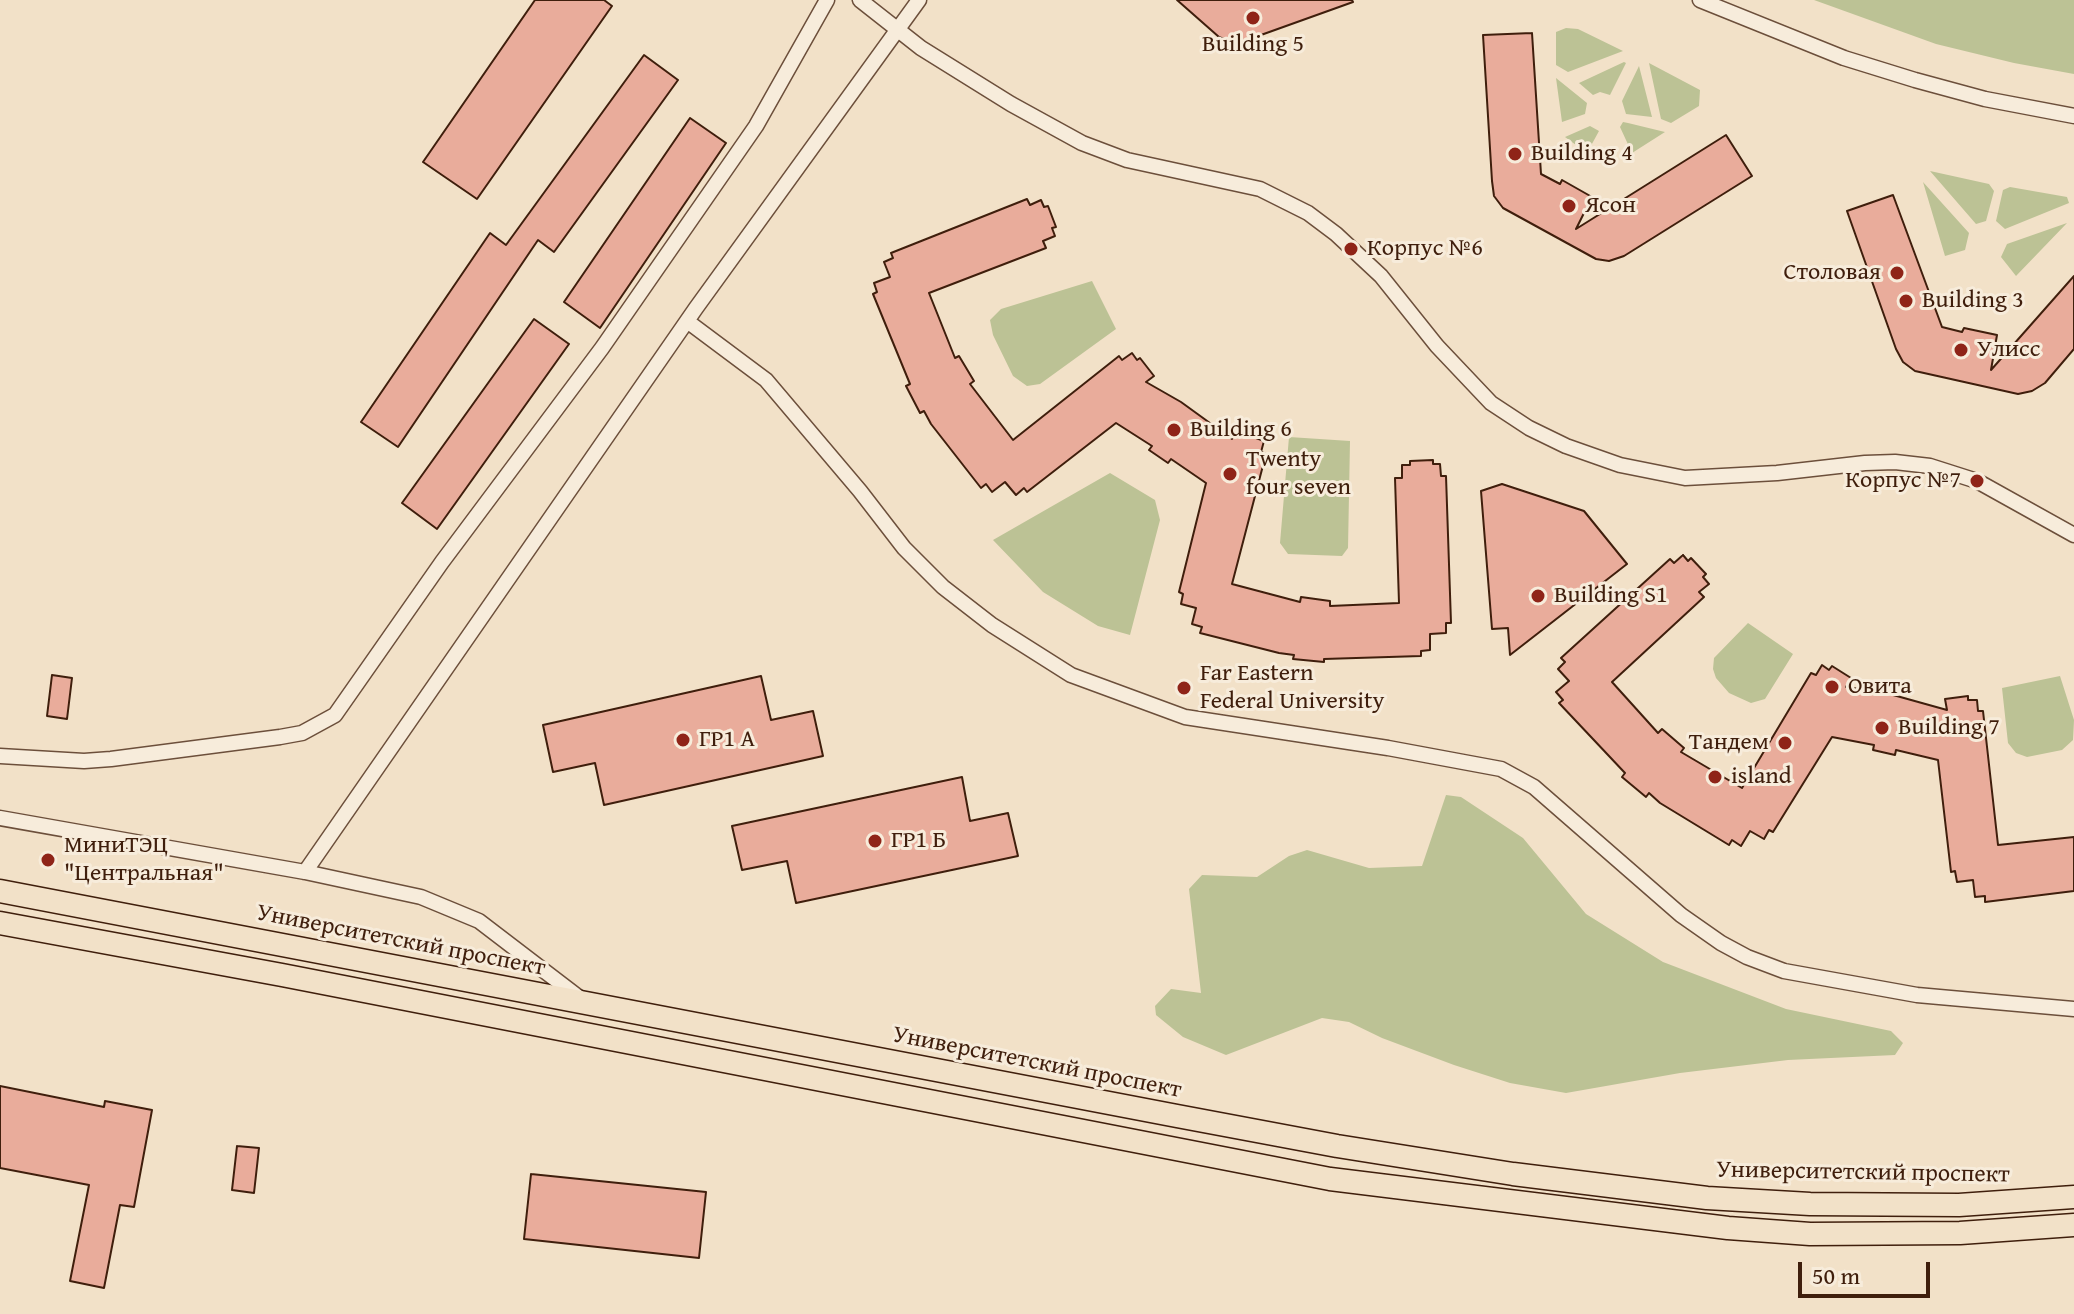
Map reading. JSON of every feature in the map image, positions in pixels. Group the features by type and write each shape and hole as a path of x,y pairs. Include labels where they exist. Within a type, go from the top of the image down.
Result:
{"main road":[{"name":"Университетский проспект","path":"0,891 1337,1146 1513,1174 1707,1198 1810,1204 1959,1205 2074,1197"},
{"path":"0,923 1315,1176 1728,1228 1810,1234 1960,1233 2074,1225"},
{"path":"582,1034 587,1004"}],"street":[{"path":"0,756 84,761 111,759 302,733 335,715 451,549 602,348 756,126 827,0"},
{"path":"860,0 898,30 1011,104 1082,143 1127,160 1260,189 1308,213 1381,276 1437,346 1491,403 1529,428 1566,446 1620,465 1685,478 1777,473 1865,463 1930,466 1977,481 2074,535"},
{"path":"305,872 687,321 919,0"},
{"path":"1700,0 1844,58 1985,99 2074,116"},
{"path":"687,321 766,380 904,548 943,587 992,625 1071,675 1185,717 1501,769 1534,787 1681,915 1734,950 1784,971 1917,995 2074,1009"},
{"path":"0,818 305,872 421,897 479,921 587,1004"}],"green space":[{"path":"1814,0 2074,0 2074,74 1936,44"},
{"path":"1566,28 1578,29 1623,51 1568,72 1556,65 1556,32"},
{"path":"1624,62 1610,95 1600,92 1593,95 1579,83"},
{"path":"1649,63 1700,90 1699,106 1671,123 1661,119"},
{"path":"1639,66 1652,117 1626,114 1622,101"},
{"path":"1556,78 1587,103 1585,114 1562,122"},
{"path":"1623,122 1665,132 1632,153 1620,127"},
{"path":"1590,126 1599,131 1587,153 1565,137"},
{"path":"1930,171 1989,184 1994,191 1986,221 1976,224"},
{"path":"1923,182 1969,233 1965,250 1945,256"},
{"path":"2010,187 2067,197 2069,203 2005,229 1996,221 2003,190"},
{"path":"2067,223 2016,276 2001,257 2007,244"},
{"path":"1092,281 1116,329 1040,384 1027,386 1013,376 993,335 990,320 1001,309"},
{"path":"1289,437 1350,441 1348,548 1342,556 1288,554 1280,543"},
{"path":"1110,473 1155,500 1160,520 1130,635 1098,626 1043,592 993,540"},
{"path":"1748,623 1793,654 1765,699 1751,703 1729,693 1716,678 1713,669 1714,658"},
{"path":"2060,676 2074,720 2073,740 2062,750 2027,757 2016,753 2008,743 2002,688"},
{"path":"1446,795 1461,797 1523,838 1586,914 1663,962 1786,1009 1891,1031 1903,1043 1895,1055 1788,1060 1680,1073 1566,1093 1510,1083 1454,1065 1349,1022 1322,1018 1226,1055 1183,1037 1156,1015 1155,1006 1171,989 1201,993 1189,889 1202,875 1257,877 1289,856 1307,850 1369,868 1422,866"}],"building":[{"path":"535,0 604,0 612,6 477,199 423,162"},
{"name":"Building 5","path":"1177,0 1353,2 1247,40 1231,42 1219,37"},
{"name":"Building 4","path":"1532,33 1541,174 1560,184 1562,180 1592,197 1576,229 1726,135 1752,176 1624,256 1609,261 1596,259 1503,208 1494,196 1492,181 1483,35"},
{"path":"644,55 678,80 554,252 538,240 398,447 361,422 490,233 506,245"},
{"path":"690,118 726,143 600,328 564,302"},
{"name":"Building 3","path":"1893,195 1942,327 1997,335 1991,370 2074,276 2074,349 2045,383 2032,391 2018,394 1915,371 1903,362 1847,211"},
{"name":"Building 6","path":"1027,199 1030,205 1041,200 1044,207 1048,206 1056,227 1052,228 1055,236 1043,241 1046,248 929,293 955,358 959,356 974,381 970,384 1013,440 1119,356 1122,360 1132,353 1154,376 1146,382 1181,402 1232,439 1235,429 1257,435 1256,438 1264,441 1261,452 1266,454 1232,584 1300,602 1301,597 1330,601 1330,606 1399,603 1395,478 1402,478 1402,465 1410,465 1410,461 1433,460 1433,464 1440,464 1441,476 1446,476 1451,623 1446,623 1446,633 1430,634 1430,650 1421,651 1421,656 1324,659 1324,662 1293,659 1294,655 1200,633 1202,627 1192,624 1196,608 1181,604 1183,594 1179,592 1206,483 1171,459 1168,463 1149,450 1152,446 1116,423 1027,492 1024,488 1016,495 1005,482 992,492 986,484 981,488 924,411 920,413 906,386 910,384 873,294 877,292 874,283 890,277 884,262 893,258 891,253"},
{"path":"534,319 569,344 437,529 402,503"},
{"name":"Building S1","path":"1502,484 1584,511 1627,564 1510,655 1508,628 1492,629 1481,491"},
{"name":"Building 7","path":"1683,555 1688,561 1691,558 1706,574 1703,577 1709,584 1699,592 1704,597 1612,682 1658,733 1662,729 1684,748 1681,752 1742,788 1811,673 1816,675 1822,665 1829,670 1832,666 1851,678 1846,687 1886,693 1947,710 1945,699 1968,696 1968,700 1977,700 1978,711 1983,711 1998,845 2074,837 2074,891 1985,902 1985,896 1975,897 1973,880 1957,882 1955,871 1951,872 1938,760 1896,750 1895,755 1873,750 1874,745 1832,737 1773,832 1769,830 1764,839 1750,831 1741,846 1732,840 1729,845 1649,793 1646,797 1622,777 1625,773 1559,703 1563,700 1556,692 1569,681 1558,669 1565,662 1561,658 1670,559 1674,563"},
{"path":"52,675 72,678 67,719 47,716"},
{"name":"ГР1 А","path":"761,676 771,720 813,711 823,756 604,805 595,763 553,772 543,725"},
{"name":"ГР1 Б","path":"962,777 970,821 1008,813 1018,856 796,903 787,861 742,870 732,826"},
{"path":"0,1086 104,1107 105,1101 152,1110 134,1207 120,1205 104,1288 70,1281 89,1185 0,1168"},
{"path":"237,1146 259,1148 254,1193 232,1190"},
{"path":"531,1174 706,1192 699,1258 524,1239"}],"place":[{"name":"Building 5","path":"1253,18"},
{"name":"Building 4","path":"1515,154"},
{"name":"Ясон","path":"1569,206"},
{"name":"Корпус №6","path":"1351,249"},
{"name":"Столовая","path":"1897,273"},
{"name":"Building 3","path":"1906,301"},
{"name":"Улисс","path":"1961,350"},
{"name":"Building 6","path":"1174,430"},
{"name":"Twenty four seven","path":"1230,474"},
{"name":"Корпус №7","path":"1977,481"},
{"name":"Building S1","path":"1538,596"},
{"name":"Овита","path":"1832,687"},
{"name":"Far Eastern Federal University","path":"1184,688"},
{"name":"Building 7","path":"1882,728"},
{"name":"ГР1 А","path":"683,740"},
{"name":"Тандем","path":"1785,743"},
{"name":"island","path":"1715,777"},
{"name":"ГР1 Б","path":"875,841"},
{"name":"МиниТЭЦ \"Центральная\"","path":"48,860"}]}
